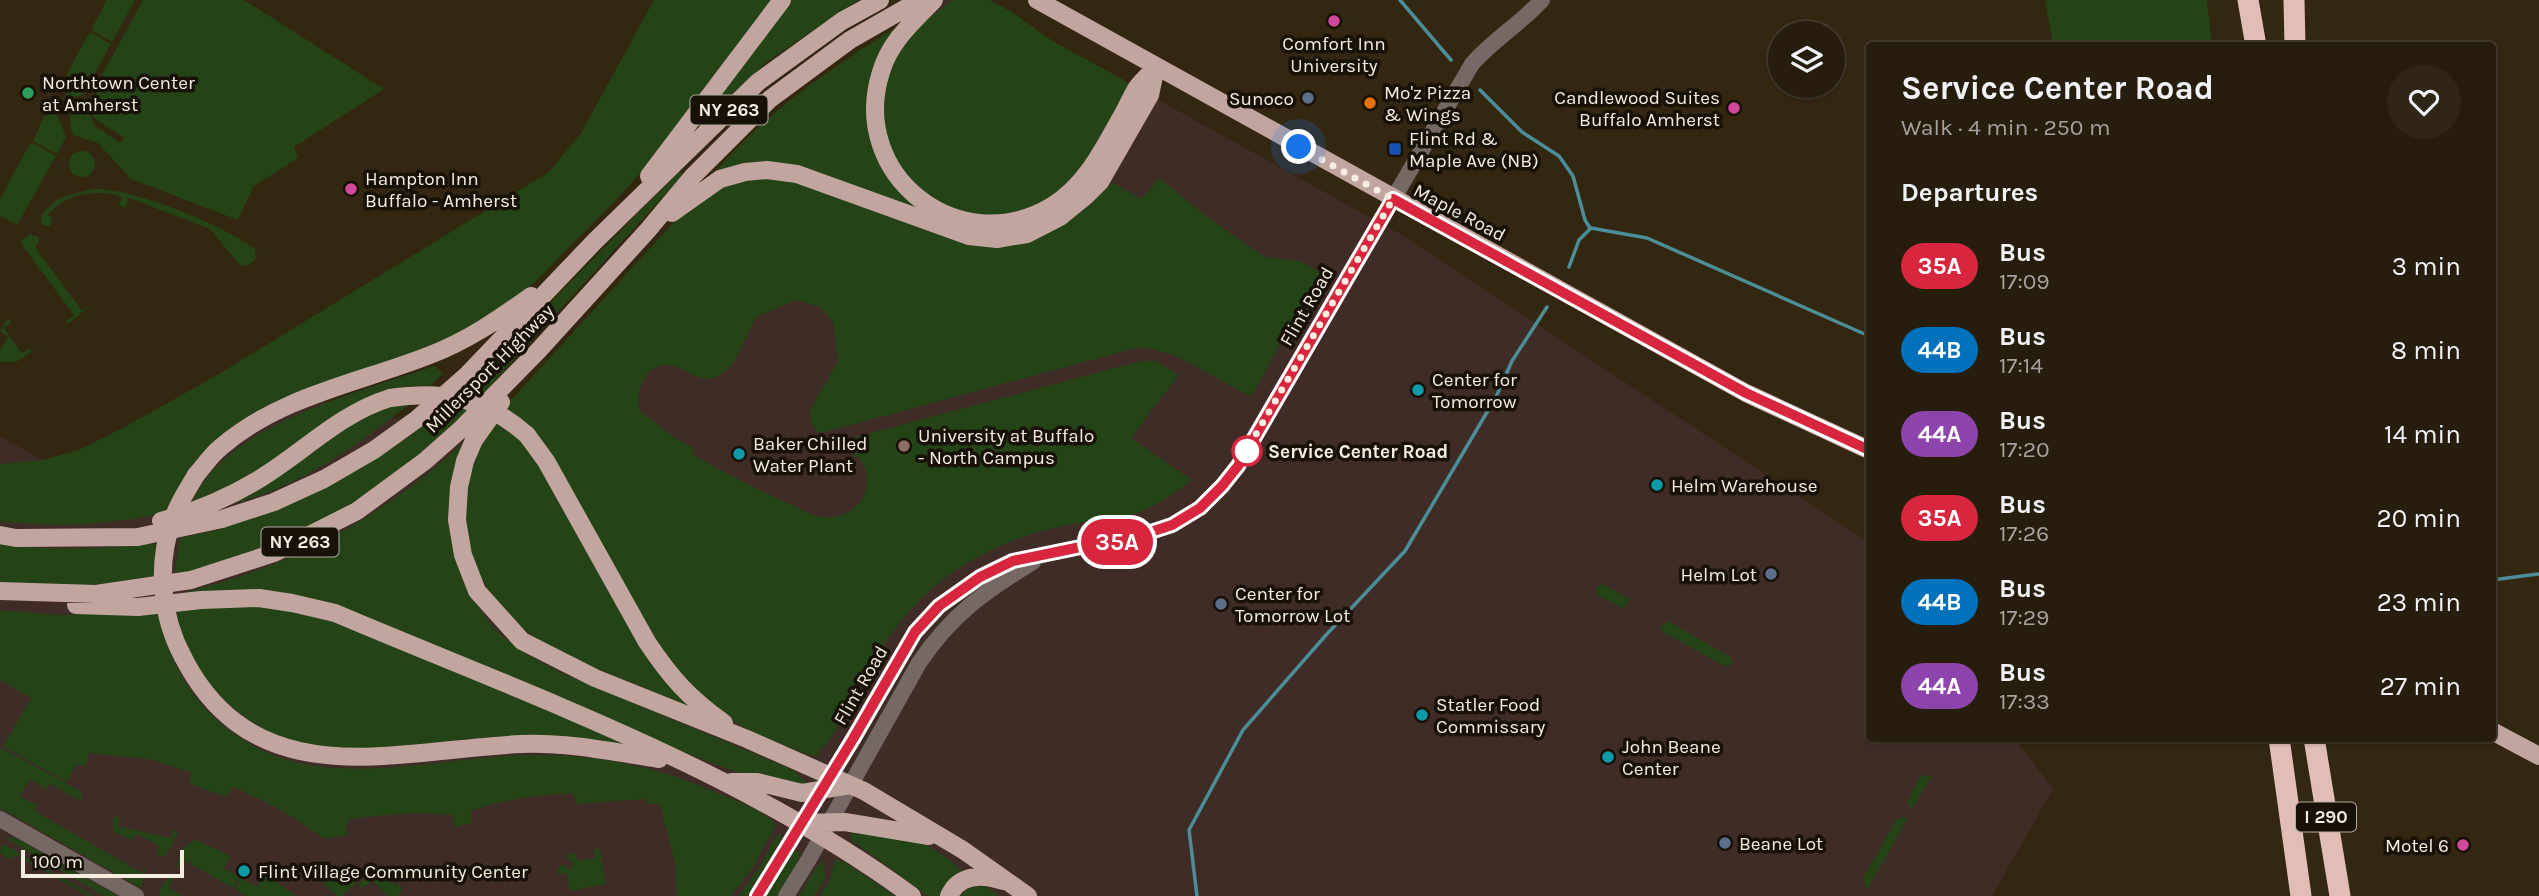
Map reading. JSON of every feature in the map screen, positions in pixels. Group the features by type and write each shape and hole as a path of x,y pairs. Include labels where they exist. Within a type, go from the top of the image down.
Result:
{"highway":[{"path":"2248,0 2256,42"},
{"path":"2256,0 2257,42"},
{"path":"2294,0 2295,42"},
{"name":"I 290","path":"2280,742 2301,896"},
{"name":"I 290","path":"2315,742 2340,896"}],"main road":[{"path":"595,241 670,149 725,72 782,0"},
{"name":"Millersport Highway","path":"0,535 16,538 138,537 174,531 248,511 324,479 374,450 417,419 467,375 595,241 758,82 842,21 880,0"},
{"name":"Millersport Highway","path":"0,594 96,594 191,580 274,553 357,511 425,461 538,351 648,230 693,176 770,99 850,40 920,0"},
{"path":"934,0 905,29 891,48 876,90 875,114 886,159 900,179 928,206 958,220 1000,224 1033,216 1072,192 1099,158 1137,87 1156,66"},
{"name":"Maple Road","path":"1037,0 1746,393 1866,449"},
{"path":"648,230 720,179 745,172 767,170 797,174 970,236 997,239 1027,234 1060,217 1100,182 1150,95 1156,66"},
{"path":"563,274 466,339 431,355 296,401 260,419 218,449 196,475 173,520 164,553 163,591 168,622 195,681 211,701 244,729 275,746 315,755 345,757 524,744 566,745 680,762"},
{"path":"538,351 474,440 465,461 459,487 457,520 463,555 477,591 522,641 545,654 595,678 747,739"},
{"path":"68,538 150,524 207,507 257,481 365,405 390,398 434,394 481,405 501,415 527,435 546,461 647,642 686,694 747,739 825,784"},
{"path":"0,594 34,604 138,607 201,600 259,598 335,614 620,733 728,782 801,823 826,829 912,896"},
{"path":"2496,733 2539,756"},
{"path":"728,782 757,782 802,793 825,784 850,785 947,840 1028,896"},
{"path":"826,829 845,822 910,831 947,840"},
{"path":"949,896 954,887 976,876 1013,885"}],"street":[{"name":"Flint Road","path":"757,896 915,632 939,606 980,577 1013,561 1126,540 1172,525 1200,508 1222,486 1242,459 1472,64 1542,0"},
{"name":"Flint Road","path":"786,896 933,642 958,614 990,588 1051,553"},
{"path":"0,819 136,896"}],"shaded area":[{"name":"University at Buffalo - North Campus","path":"940,0 978,0 1400,234 1866,541 1866,742 2017,742 2053,789 1992,896 0,896 0,436 43,460 79,450 214,377 498,442"}],"green space":[{"path":"107,0 135,0 112,42 92,28"},
{"path":"143,0 244,0 384,89 294,147 298,158 253,187 238,220 131,179 98,143 73,135 70,115 74,108 84,102 94,125 120,143 124,138 93,117 90,104 105,77 102,75"},
{"path":"654,0 773,0 653,159 616,200 511,304 475,329 273,405 168,512 87,524 0,522 0,464 43,460 79,450 121,429 214,377 549,172 581,133"},
{"path":"790,0 858,0 768,61 705,119 702,116"},
{"path":"953,0 990,0 1054,42 1128,84 1122,102 1087,163 1050,200 1003,217 964,214 919,192 890,151 881,117 890,65 910,32"},
{"path":"2045,0 2207,0 2212,42 2052,42"},
{"path":"895,28 897,30 868,101 926,214 849,187 720,174 717,170 736,149 778,110 823,75"},
{"path":"92,33 111,44 84,94 77,97 66,95 67,88 61,85 88,35"},
{"path":"50,112 57,114 66,137 57,154 33,141 45,115"},
{"path":"32,143 56,156 17,225 0,215 0,199"},
{"path":"82,151 91,155 95,164 91,173 82,177 73,173 69,164 73,155"},
{"path":"678,172 682,173 682,176 480,397 463,392"},
{"path":"757,178 813,186 895,219 1071,219 1112,182 1142,199 1159,178 1214,222 1265,257 1300,261 1321,273 1249,396 1178,358 1163,352 1136,348 818,432 811,423 810,410 838,361 833,322 820,307 797,300 756,317 734,362 715,377 700,378 667,365 652,369 643,380 639,410 675,438 694,448 692,454 756,489 809,513 831,517 850,511 863,497 866,488 867,478 863,464 843,445 848,439 1141,361 1156,361 1179,375 1131,438 1192,480 1166,499 1144,510 1030,535 992,549 949,575 916,604 890,636 833,734 816,756 749,730 731,720 706,701 684,679 503,409 673,223 711,194"},
{"path":"94,189 130,194 201,219 255,249 256,259 247,266 240,265 210,229 129,198 125,208 119,205 122,197 112,194 92,193 73,197 48,214 52,220 50,226 41,223 42,214 52,203 64,196"},
{"path":"30,234 39,237 35,247 82,310 91,305 68,324 65,322 74,315 22,245 21,241"},
{"path":"8,318 11,323 4,328 22,353 30,348 32,351 16,362 0,362 0,350 8,337 0,331"},
{"path":"434,366 443,373 431,386 408,386 365,398 327,421 253,474 191,505 207,477 231,453 262,433 333,400"},
{"path":"415,400 329,462 282,487 232,504 358,415"},
{"path":"449,402 470,408 404,468 356,502 277,544 174,577 180,538 217,530 285,506 379,457"},
{"path":"495,419 524,442 689,704 688,707 551,647 516,622 489,590 472,552 466,509 468,486 475,463"},
{"path":"464,442 456,560 463,581 485,617 500,634 521,651 559,672 793,770 806,782 802,788 733,771 657,742 345,611 184,596 184,592 262,569 334,536 401,494"},
{"path":"159,543 155,579 78,586 0,583 0,544 80,548"},
{"path":"1603,584 1629,599 1624,609 1596,594 1596,587"},
{"path":"266,605 325,618 623,741 622,745 558,738 510,737 351,751 320,748 290,740 262,728 236,711 214,690 196,666 183,638 176,608"},
{"path":"0,610 58,615 159,612 177,667 201,703 246,742 284,759 324,767 366,769 535,755 603,760 648,769 691,782 754,809 776,825 752,869 731,896 677,896 675,863 662,812 659,804 648,804 646,799 577,804 573,793 534,796 471,811 472,823 454,827 452,815 387,815 348,820 348,835 324,839 291,816 233,787 226,797 190,784 191,772 149,759 89,753 85,766 76,765 67,782 3,746 31,698 0,680"},
{"path":"1668,621 1732,658 1733,663 1726,667 1662,631 1660,626"},
{"path":"2,748 82,792 81,801 50,784 44,791 43,787 30,779 20,796 34,804 38,802 35,811 142,873 147,865 141,888 0,808"},
{"path":"1932,776 1911,810 1907,801 1920,777"},
{"path":"1901,817 1908,818 1867,890 1863,878 1896,820"},
{"path":"113,818 119,818 118,826 170,838 173,829 178,834 165,856 158,857 156,853 159,846 137,834 131,840 113,831"},
{"path":"851,831 914,837 965,873 943,896 928,896 851,840"},
{"path":"781,834 778,850 765,875 749,896 738,896 757,871 777,835"},
{"path":"13,837 118,896 104,896 7,839"},
{"path":"196,840 231,856 224,868 239,877 233,888 186,861 181,868 177,866 183,850"},
{"path":"2,845 94,896 88,896 16,855 11,859 5,858 0,852"},
{"path":"594,850 600,850 606,884 570,891 567,873 559,874 557,870 561,864 570,870 574,864 566,858 569,853 575,853 578,861 595,858"},
{"path":"795,850 802,854 777,896 766,896"},
{"path":"835,859 845,862 895,896 820,896 830,880"},
{"path":"824,861 825,878 814,896 799,896 816,868"},
{"path":"343,868 400,879 366,874 342,896 337,896 323,883 331,873"},
{"path":"264,874 295,896 246,896 235,889 241,878 257,887"},
{"path":"369,876 389,880 396,885 399,883 401,896 388,896 373,881 362,888 358,884"},
{"path":"171,878 173,880 169,888 183,896 160,896 162,886"},
{"path":"976,886 987,887 1000,896 960,896"}],"waterway":[{"path":"1400,0 1451,60"},
{"path":"1480,90 1522,132 1559,156 1573,176 1585,220 1590,228"},
{"path":"1569,267 1579,240 1591,228 1647,238 1866,335"},
{"path":"1197,896 1189,830 1243,730 1326,635 1405,551 1496,397 1512,361 1547,307"},
{"path":"2496,579 2538,574"}],"bus line":[{"name":"35A","path":"757,896 915,632 939,606 980,577 1013,561 1126,540 1172,525 1200,508 1222,486 1238,466 1393,199 1746,393 1866,449"}],"place":[{"name":"Comfort Inn University","path":"1334,21"},
{"name":"Northtown Center at Amherst","path":"28,93"},
{"name":"Sunoco","path":"1308,98"},
{"name":"Mo'z Pizza & Wings","path":"1370,103"},
{"name":"Candlewood Suites Buffalo Amherst","path":"1734,108"},
{"name":"Flint Rd & Maple Ave (NB)","path":"1395,149"},
{"name":"Hampton Inn Buffalo - Amherst","path":"351,189"},
{"name":"Center for Tomorrow","path":"1418,390"},
{"name":"University at Buffalo - North Campus","path":"904,446"},
{"name":"Service Center Road","path":"1247,451"},
{"name":"Baker Chilled Water Plant","path":"739,454"},
{"name":"Helm Warehouse","path":"1657,485"},
{"name":"Helm Lot","path":"1771,574"},
{"name":"Center for Tomorrow Lot","path":"1221,604"},
{"name":"Statler Food Commissary","path":"1422,715"},
{"name":"John Beane Center","path":"1608,757"},
{"name":"Beane Lot","path":"1725,843"},
{"name":"Motel 6","path":"2463,845"},
{"name":"Flint Village Community Center","path":"244,871"}],"route":[{"path":"1247,451 1245,453 1393,199 1299,147"}]}
